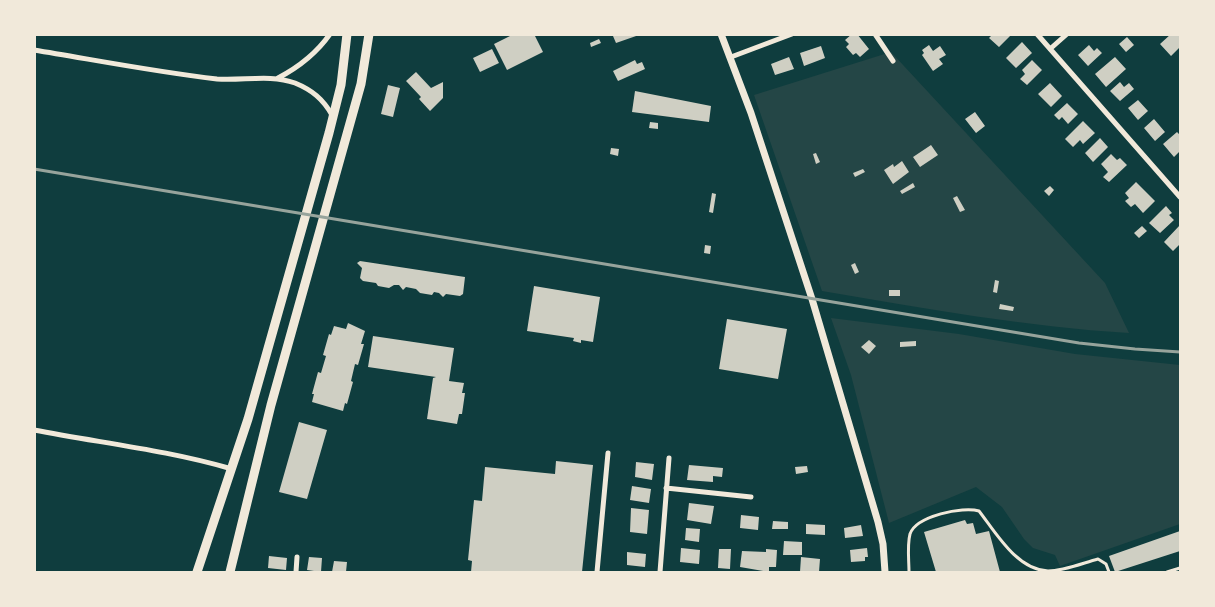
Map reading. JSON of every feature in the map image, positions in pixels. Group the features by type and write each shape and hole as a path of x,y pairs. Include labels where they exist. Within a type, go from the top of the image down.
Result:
{"highway":[{"path":"197,573 254,401 341,85 347,34"},
{"path":"230,573 271,405 360,88 369,34"}],"street":[{"path":"278,78 298,67 321,47 330,34"},
{"path":"721,34 731,57 794,244 829,357 878,522 883,544 885,573"},
{"path":"731,57 792,34"},
{"path":"875,34 893,61"},
{"path":"1037,34 1180,196"},
{"path":"1050,49 1067,34"},
{"path":"34,50 220,79 278,78 312,92 324,101 333,116"},
{"path":"34,430 122,447 163,452 232,469"},
{"path":"597,573 608,453"},
{"path":"660,573 669,458"},
{"path":"666,488 751,497"},
{"path":"296,573 297,557"}],"lane":[{"path":"909,573 909,541 913,528 924,520 967,508 979,511 1012,553 1030,565 1049,571 1098,559 1106,564 1109,573"},
{"path":"1167,573 1180,568"}],"shaded area":[{"path":"891,52 1105,283 1129,333 1013,322 822,291 754,95"},
{"path":"831,318 959,334 1075,354 1180,365 1180,524 1060,566 1055,555 1033,548 1002,507 976,487 889,523 851,375"}],"building":[{"path":"514,34 534,34 543,52 507,70 494,44"},
{"path":"616,34 639,35 616,43 613,36"},
{"path":"852,34 857,34 869,49 860,57 856,53 853,55 846,47 849,44 845,40"},
{"path":"993,34 1012,34 999,47 989,38"},
{"path":"1171,34 1180,34 1180,47 1171,56 1160,44"},
{"path":"1127,37 1134,45 1126,52 1119,44"},
{"path":"599,39 601,43 591,47 590,43"},
{"path":"1022,42 1032,53 1016,68 1006,58"},
{"path":"929,45 933,51 940,46 946,55 939,59 943,64 933,71 922,55 924,53 922,50"},
{"path":"1089,45 1094,51 1097,48 1102,53 1088,66 1078,55"},
{"path":"821,46 825,58 804,66 800,53"},
{"path":"492,49 499,63 480,72 473,58"},
{"path":"789,57 794,69 775,75 771,64"},
{"path":"1115,57 1126,69 1106,87 1095,74"},
{"path":"635,60 637,64 642,62 645,69 618,81 613,71"},
{"path":"1032,60 1042,70 1027,85 1020,79 1025,74 1022,70"},
{"path":"416,72 431,88 443,82 443,98 430,111 406,81"},
{"path":"1120,82 1124,87 1129,83 1134,89 1120,101 1110,91"},
{"path":"1050,83 1062,96 1051,107 1038,94"},
{"path":"388,85 400,88 393,117 381,114"},
{"path":"635,91 711,106 709,122 632,112"},
{"path":"1138,100 1148,111 1138,120 1128,108"},
{"path":"1067,103 1078,114 1068,124 1062,117 1059,120 1054,115"},
{"path":"975,112 985,126 976,133 965,119"},
{"path":"1154,119 1165,132 1155,141 1144,128"},
{"path":"1083,121 1095,133 1083,144 1080,140 1073,147 1065,139"},
{"path":"650,122 658,123 658,129 649,128"},
{"path":"1177,132 1180,135 1180,151 1174,157 1163,144"},
{"path":"1100,138 1108,147 1093,162 1085,153"},
{"path":"931,145 938,155 920,167 913,157"},
{"path":"611,148 619,149 618,156 610,154"},
{"path":"816,153 820,162 816,164 813,154"},
{"path":"1111,154 1117,160 1120,158 1127,165 1109,182 1103,177 1108,172 1101,164"},
{"path":"902,161 909,172 893,184 884,170"},
{"path":"863,169 865,172 855,177 853,173"},
{"path":"1136,182 1155,201 1143,213 1135,204 1131,207 1125,201 1129,198 1125,193"},
{"path":"913,183 915,187 902,194 900,191"},
{"path":"1050,186 1054,190 1049,196 1044,191"},
{"path":"712,193 716,194 713,213 709,212"},
{"path":"957,196 965,210 960,212 953,198"},
{"path":"1166,206 1172,213 1169,215 1174,220 1160,233 1149,223"},
{"path":"1180,225 1180,244 1173,251 1164,242"},
{"path":"1142,226 1147,231 1139,238 1134,233"},
{"path":"705,245 711,246 710,254 704,253"},
{"path":"360,261 465,277 463,294 460,296 446,294 443,297 439,293 434,292 432,295 420,293 416,289 406,287 403,290 399,285 389,288 378,286 376,283 363,281 360,278 362,268 357,263"},
{"path":"855,263 859,272 855,274 851,265"},
{"path":"995,280 999,281 997,293 993,292"},
{"path":"534,286 600,297 593,342 581,340 581,343 573,341 574,338 527,331"},
{"path":"889,290 900,290 900,296 889,296"},
{"path":"1000,304 1014,307 1013,311 999,309"},
{"path":"727,319 787,329 778,379 719,369"},
{"path":"348,323 365,331 361,344 364,344 358,365 355,364 351,381 353,382 343,411 312,402 314,394 312,394 318,372 321,373 326,356 323,355 329,334 331,335 334,326 346,329"},
{"path":"373,336 454,348 449,381 464,383 462,393 465,393 462,414 459,414 457,424 427,419 433,378 436,377 368,367"},
{"path":"869,340 876,346 869,354 861,347"},
{"path":"916,341 916,346 900,347 900,342"},
{"path":"299,422 327,430 307,499 279,492"},
{"path":"556,461 593,465 582,572 471,572 472,561 468,560 474,500 482,501 485,467 555,474"},
{"path":"636,462 654,464 652,480 635,477"},
{"path":"689,465 723,468 722,477 713,476 713,482 687,480"},
{"path":"807,466 808,472 796,474 795,467"},
{"path":"632,486 651,489 649,503 630,500"},
{"path":"689,503 714,506 711,524 687,520"},
{"path":"631,508 649,510 647,534 630,532"},
{"path":"741,515 759,517 758,530 740,528"},
{"path":"965,520 967,524 973,523 976,534 989,531 1000,572 936,572 924,532"},
{"path":"773,521 788,522 788,529 772,529"},
{"path":"806,524 825,525 825,535 806,534"},
{"path":"861,525 863,536 845,538 844,528"},
{"path":"686,528 700,529 699,542 685,540"},
{"path":"1180,531 1180,551 1115,572 1109,556"},
{"path":"784,541 802,542 802,555 783,555"},
{"path":"681,548 700,550 699,564 680,562"},
{"path":"867,548 868,557 865,557 865,561 851,562 850,550"},
{"path":"719,549 731,549 730,569 718,568"},
{"path":"766,549 777,550 776,567 769,567 769,572 740,567 742,551 766,552"},
{"path":"627,552 646,554 645,567 627,565"},
{"path":"269,556 287,558 286,570 268,568"},
{"path":"309,557 322,558 321,572 307,570"},
{"path":"801,557 820,559 819,572 800,572"},
{"path":"334,561 347,562 346,572 332,572"}],"railway":[{"path":"34,169 1079,343 1180,352"}]}
